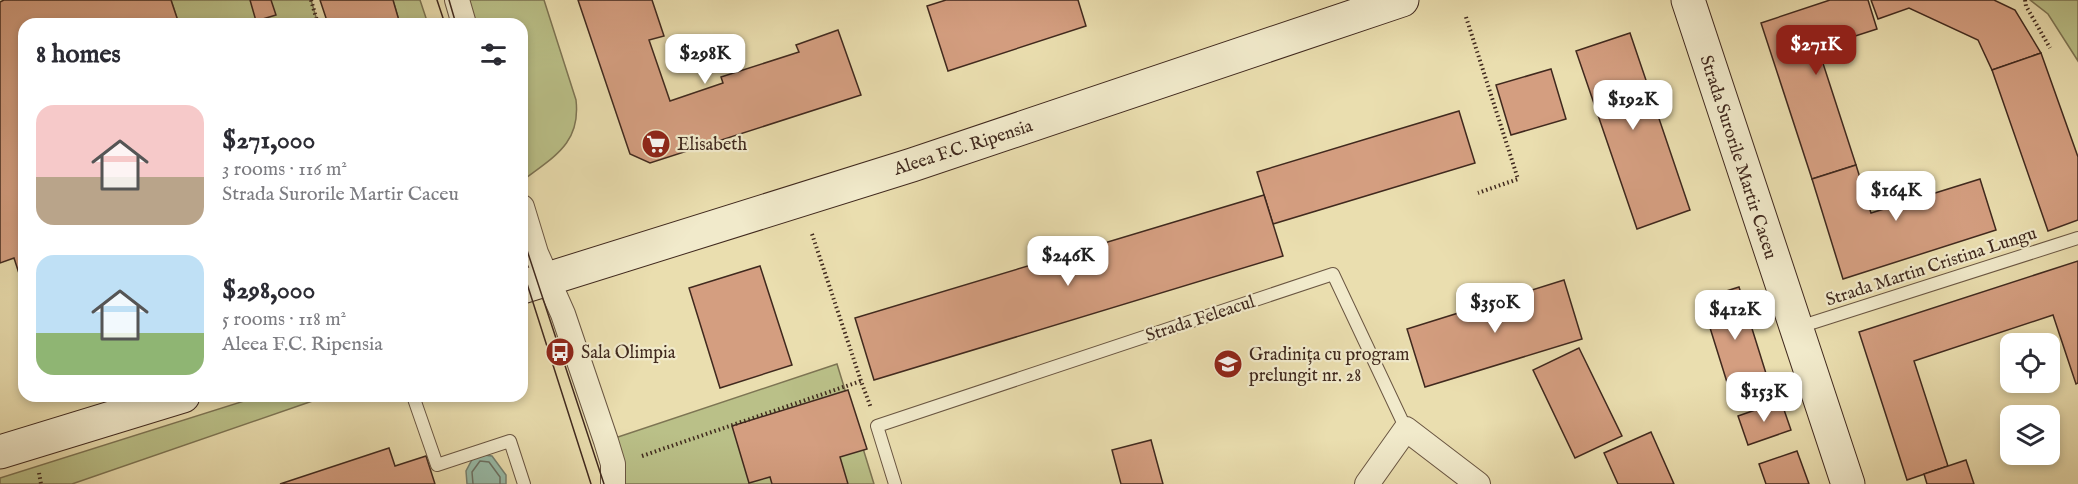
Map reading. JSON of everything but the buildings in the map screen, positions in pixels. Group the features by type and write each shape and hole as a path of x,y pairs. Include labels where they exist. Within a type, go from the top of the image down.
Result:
{"main road":[{"name":"Aleea F.C. Ripensia","path":"535,283 912,165 1402,0"},
{"name":"Strada Surorile Martir Caceu","path":"1688,0 1848,484"},
{"path":"0,452 163,402"}],"street":[{"path":"457,0 462,18"},
{"path":"528,225 537,253 535,283 562,314 613,464 613,484"},
{"path":"1367,484 1406,429"},
{"name":"Strada Feleacul","path":"1406,429 1478,484"}],"lane":[{"name":"Strada Martin Cristina Lungu","path":"1795,328 2078,238"},
{"name":"Strada Feleacul","path":"877,426 1333,274 1406,429"},
{"path":"415,402 437,465 510,441 524,484"},
{"path":"877,426 895,484"}],"path":[{"path":"311,0 316,18"},
{"path":"2025,0 2026,6 2050,48"},
{"path":"1466,17 1518,179 1478,193"},
{"path":"812,234 877,426"},
{"path":"642,456 861,381"}],"green space":[{"path":"171,0 311,0 316,18 177,18"},
{"path":"393,0 420,0 426,18 398,18"},
{"path":"457,0 544,0 576,100 576,115 574,128 562,148 528,176 528,18 462,18"},
{"path":"2030,0 2078,0 2078,61 2048,14"},
{"path":"837,364 874,484 620,484 606,441"},
{"path":"241,402 310,402 72,484 0,484 0,478"}],"water":[{"path":"475,454 492,456 506,475 506,484 467,484 466,471"}],"tram line":[{"path":"437,0 443,18"},
{"path":"449,0 454,18"},
{"path":"528,253 604,484"},
{"path":"528,287 591,484"}],"place":[{"name":"Elisabeth","path":"656,144"},
{"name":"Sala Olimpia","path":"560,352"},
{"name":"Gradinița cu program prelungit nr. 28","path":"1228,364"}]}
